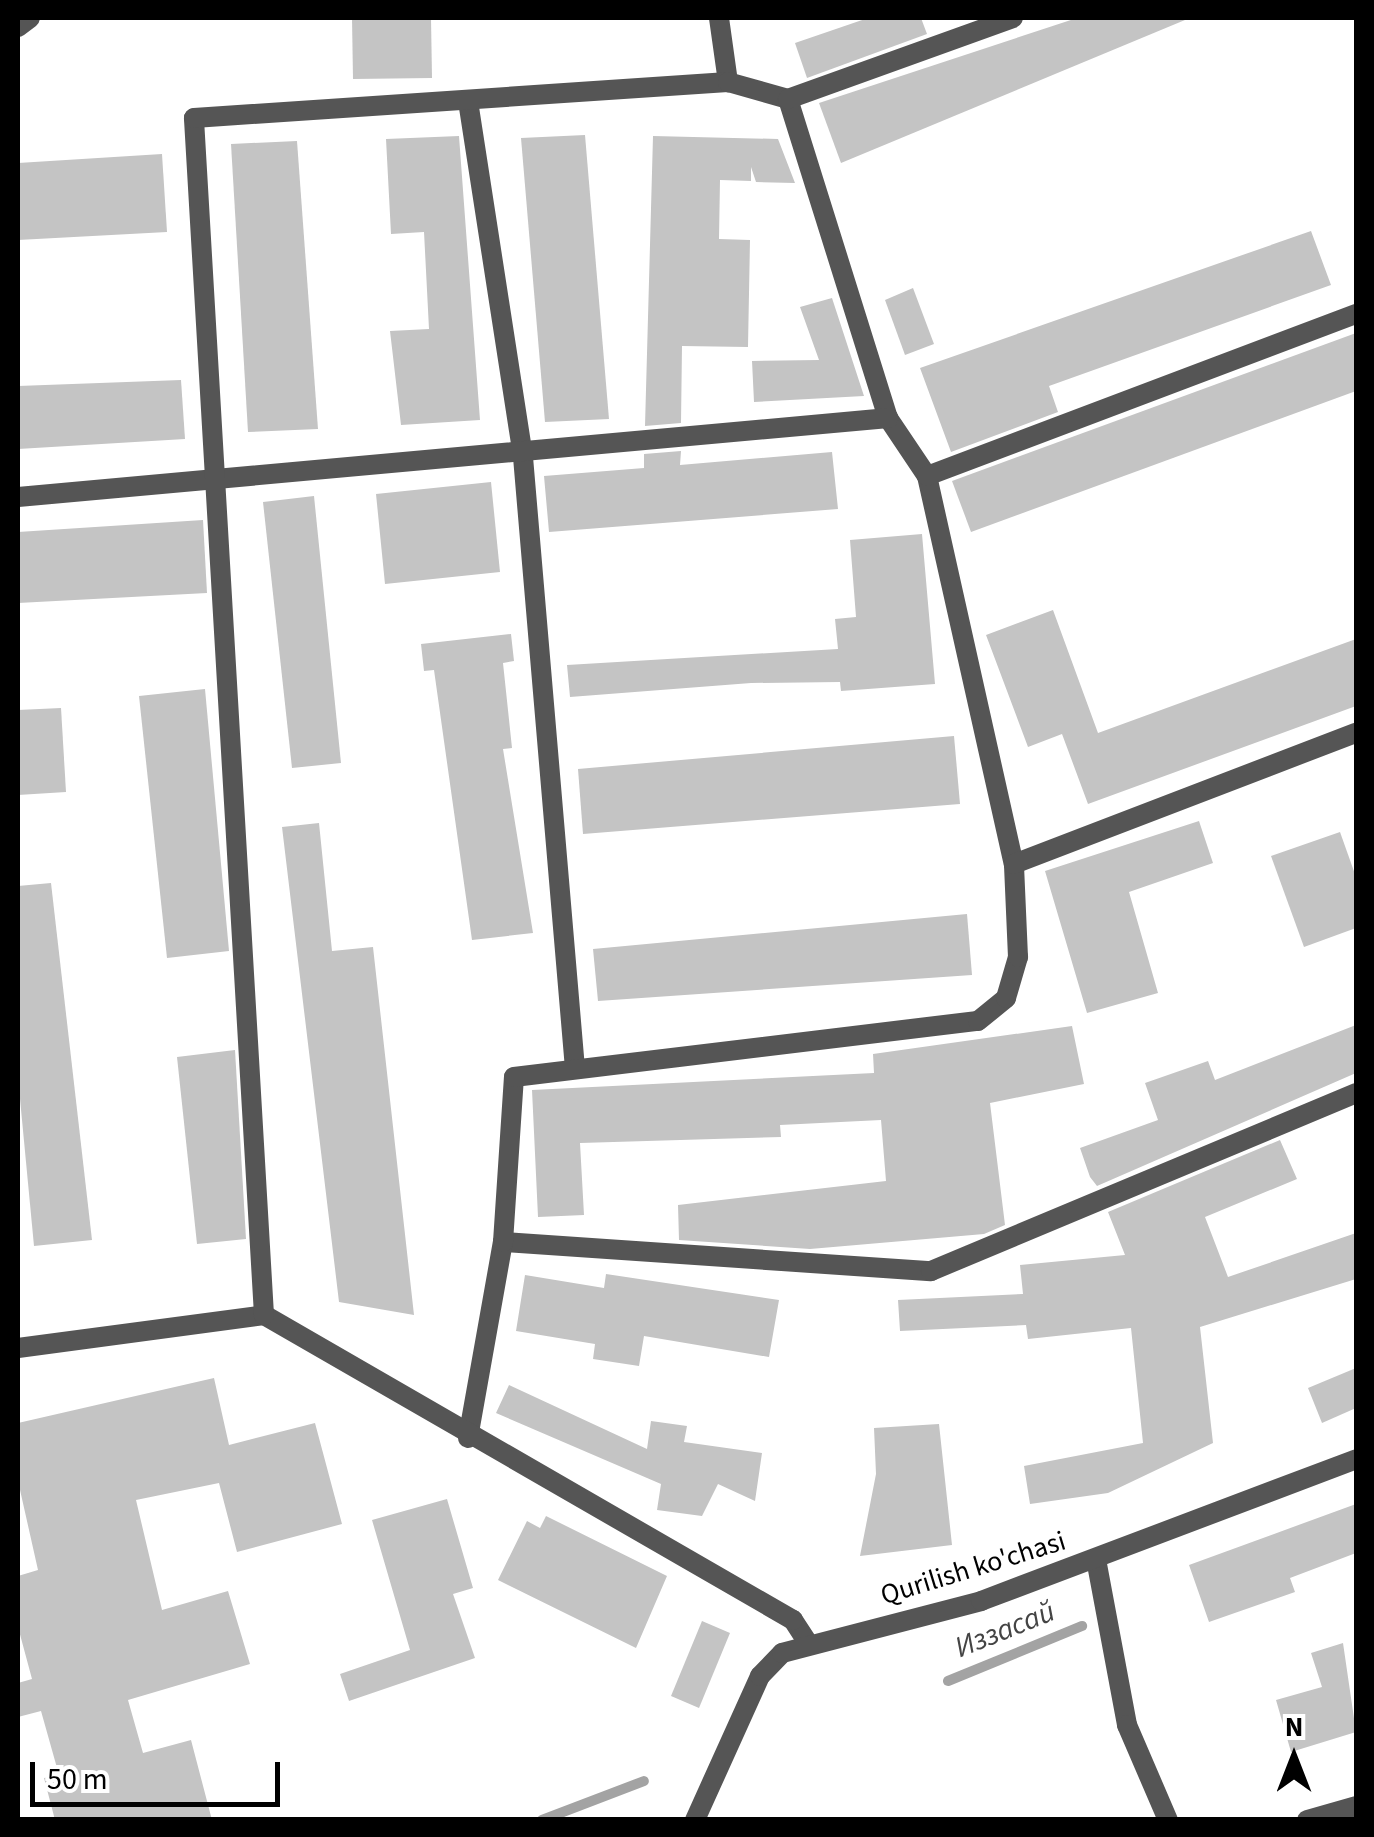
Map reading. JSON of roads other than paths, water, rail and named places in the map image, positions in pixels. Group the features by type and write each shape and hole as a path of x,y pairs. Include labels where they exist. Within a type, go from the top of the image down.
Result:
{"street":[{"path":"18,26 30,18"},
{"path":"719,18 728,82"},
{"path":"264,1315 194,118 728,82 788,100 1014,18"},
{"path":"468,100 522,457 574,1068"},
{"path":"468,1438 503,1242 514,1077 978,1020 1006,998 1018,957 1014,864 927,476 888,418 788,100"},
{"path":"927,476 1356,314"},
{"path":"18,497 522,457 888,418"},
{"path":"1014,864 1356,733"},
{"path":"503,1242 932,1271 1356,1093"},
{"path":"18,1348 264,1315 468,1438 793,1620 806,1640"},
{"name":"Qurilish ko'chasi","path":"696,1820 760,1676 806,1640 940,1613 1096,1559 1356,1459"},
{"path":"1096,1559 1126,1726 1168,1820"},
{"path":"1307,1820 1356,1806"}],"waterway":[{"name":"Иззасай","path":"948,1681 1082,1626"},
{"name":"Иззасай","path":"542,1820 644,1781"}]}
